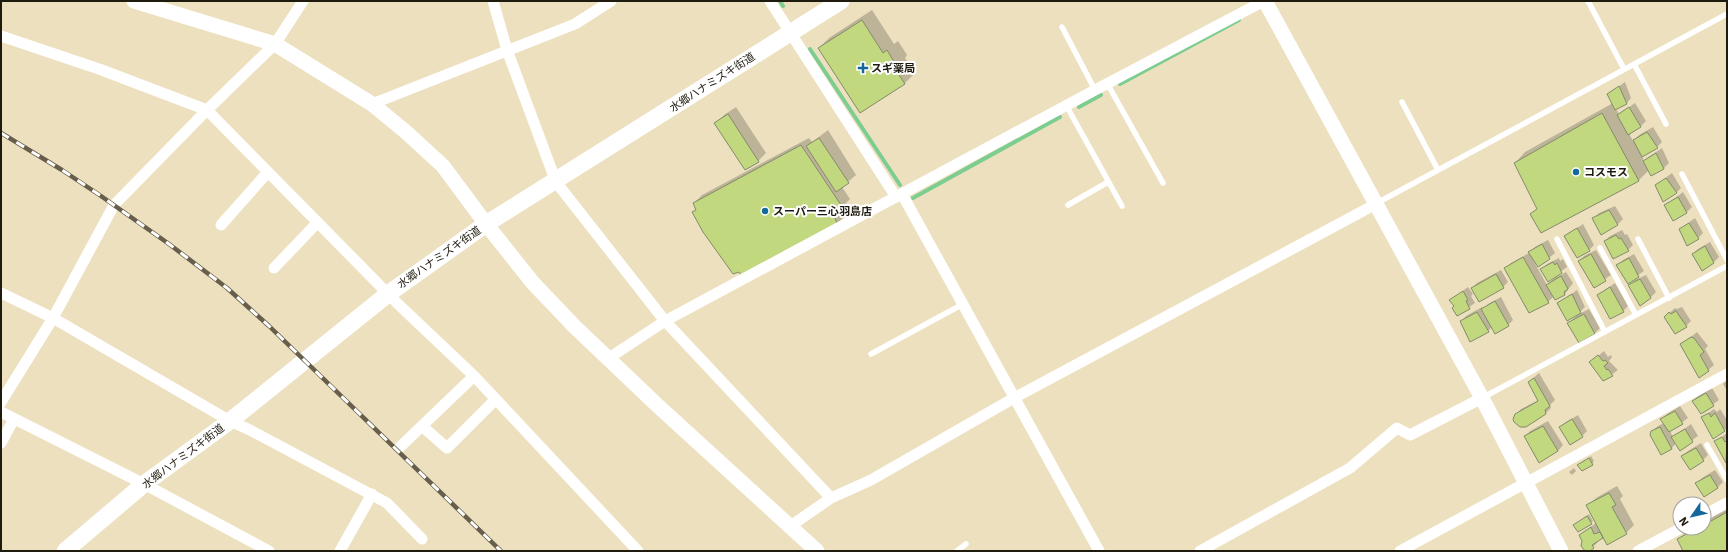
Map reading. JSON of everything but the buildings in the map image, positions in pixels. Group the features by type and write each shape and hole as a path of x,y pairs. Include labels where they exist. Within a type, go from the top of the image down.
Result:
{"main road":[{"name":"水郷ハナミズキ街道","path":"65,551 144,484 230,421 388,294 486,224 556,182 841,1"}],"street":[{"path":"134,1 275,44 372,104 406,132 442,166 533,283 574,326 657,405 817,551"},
{"path":"1,402 53,318 114,205 207,110 275,44 302,1"},
{"path":"493,1 507,50 556,182 665,321 831,498"},
{"path":"372,104 575,24 611,1"},
{"path":"770,1 899,196 963,304 1099,551"},
{"path":"609,358 665,321 1107,83 1264,1 1482,398 1561,551"},
{"path":"1,36 99,69 207,110 388,294 474,376 638,551"},
{"path":"221,225 268,172"},
{"path":"790,527 831,498 871,480 1014,398 1376,204"},
{"path":"274,268 317,223"},
{"path":"1,293 53,318 230,421 372,494 387,503 422,540"},
{"path":"1400,551 1727,374"},
{"path":"400,447 474,376"},
{"path":"1200,551 1350,468 1397,428 1410,436 1482,398"},
{"path":"422,426 447,448 495,400"},
{"path":"1,412 14,420 144,484 269,551"},
{"path":"1,444 14,420"},
{"path":"340,551 372,494"},
{"path":"1712,511 1727,503"},
{"path":"1638,551 1672,533"}],"lane":[{"path":"1588,1 1624,69"},
{"path":"1376,204 1727,14"},
{"path":"1062,27 1095,90"},
{"path":"1634,64 1666,124"},
{"path":"1107,83 1163,183"},
{"path":"1402,102 1438,170"},
{"path":"1066,105 1122,206"},
{"path":"1682,174 1727,260"},
{"path":"1068,205 1108,182"},
{"path":"1557,239 1605,332"},
{"path":"1638,239 1669,298"},
{"path":"1600,248 1636,315"},
{"path":"1482,398 1727,266"},
{"path":"871,354 963,304"},
{"path":"1707,445 1727,480"},
{"path":"957,551 966,544"}],"waterway":[{"path":"780,1 783,6"},
{"path":"1120,84 1239,20"},
{"path":"810,49 900,185"},
{"path":"1079,107 1101,95"},
{"path":"913,198 1060,117"}],"railway":[{"path":"1,133 62,170 101,196 169,244 227,288 269,326 501,551"}],"place":[{"name":"スギ薬局","path":"863,68"},
{"name":"コスモス","path":"1576,172"},
{"name":"スーパー三心羽島店","path":"765,211"}]}
